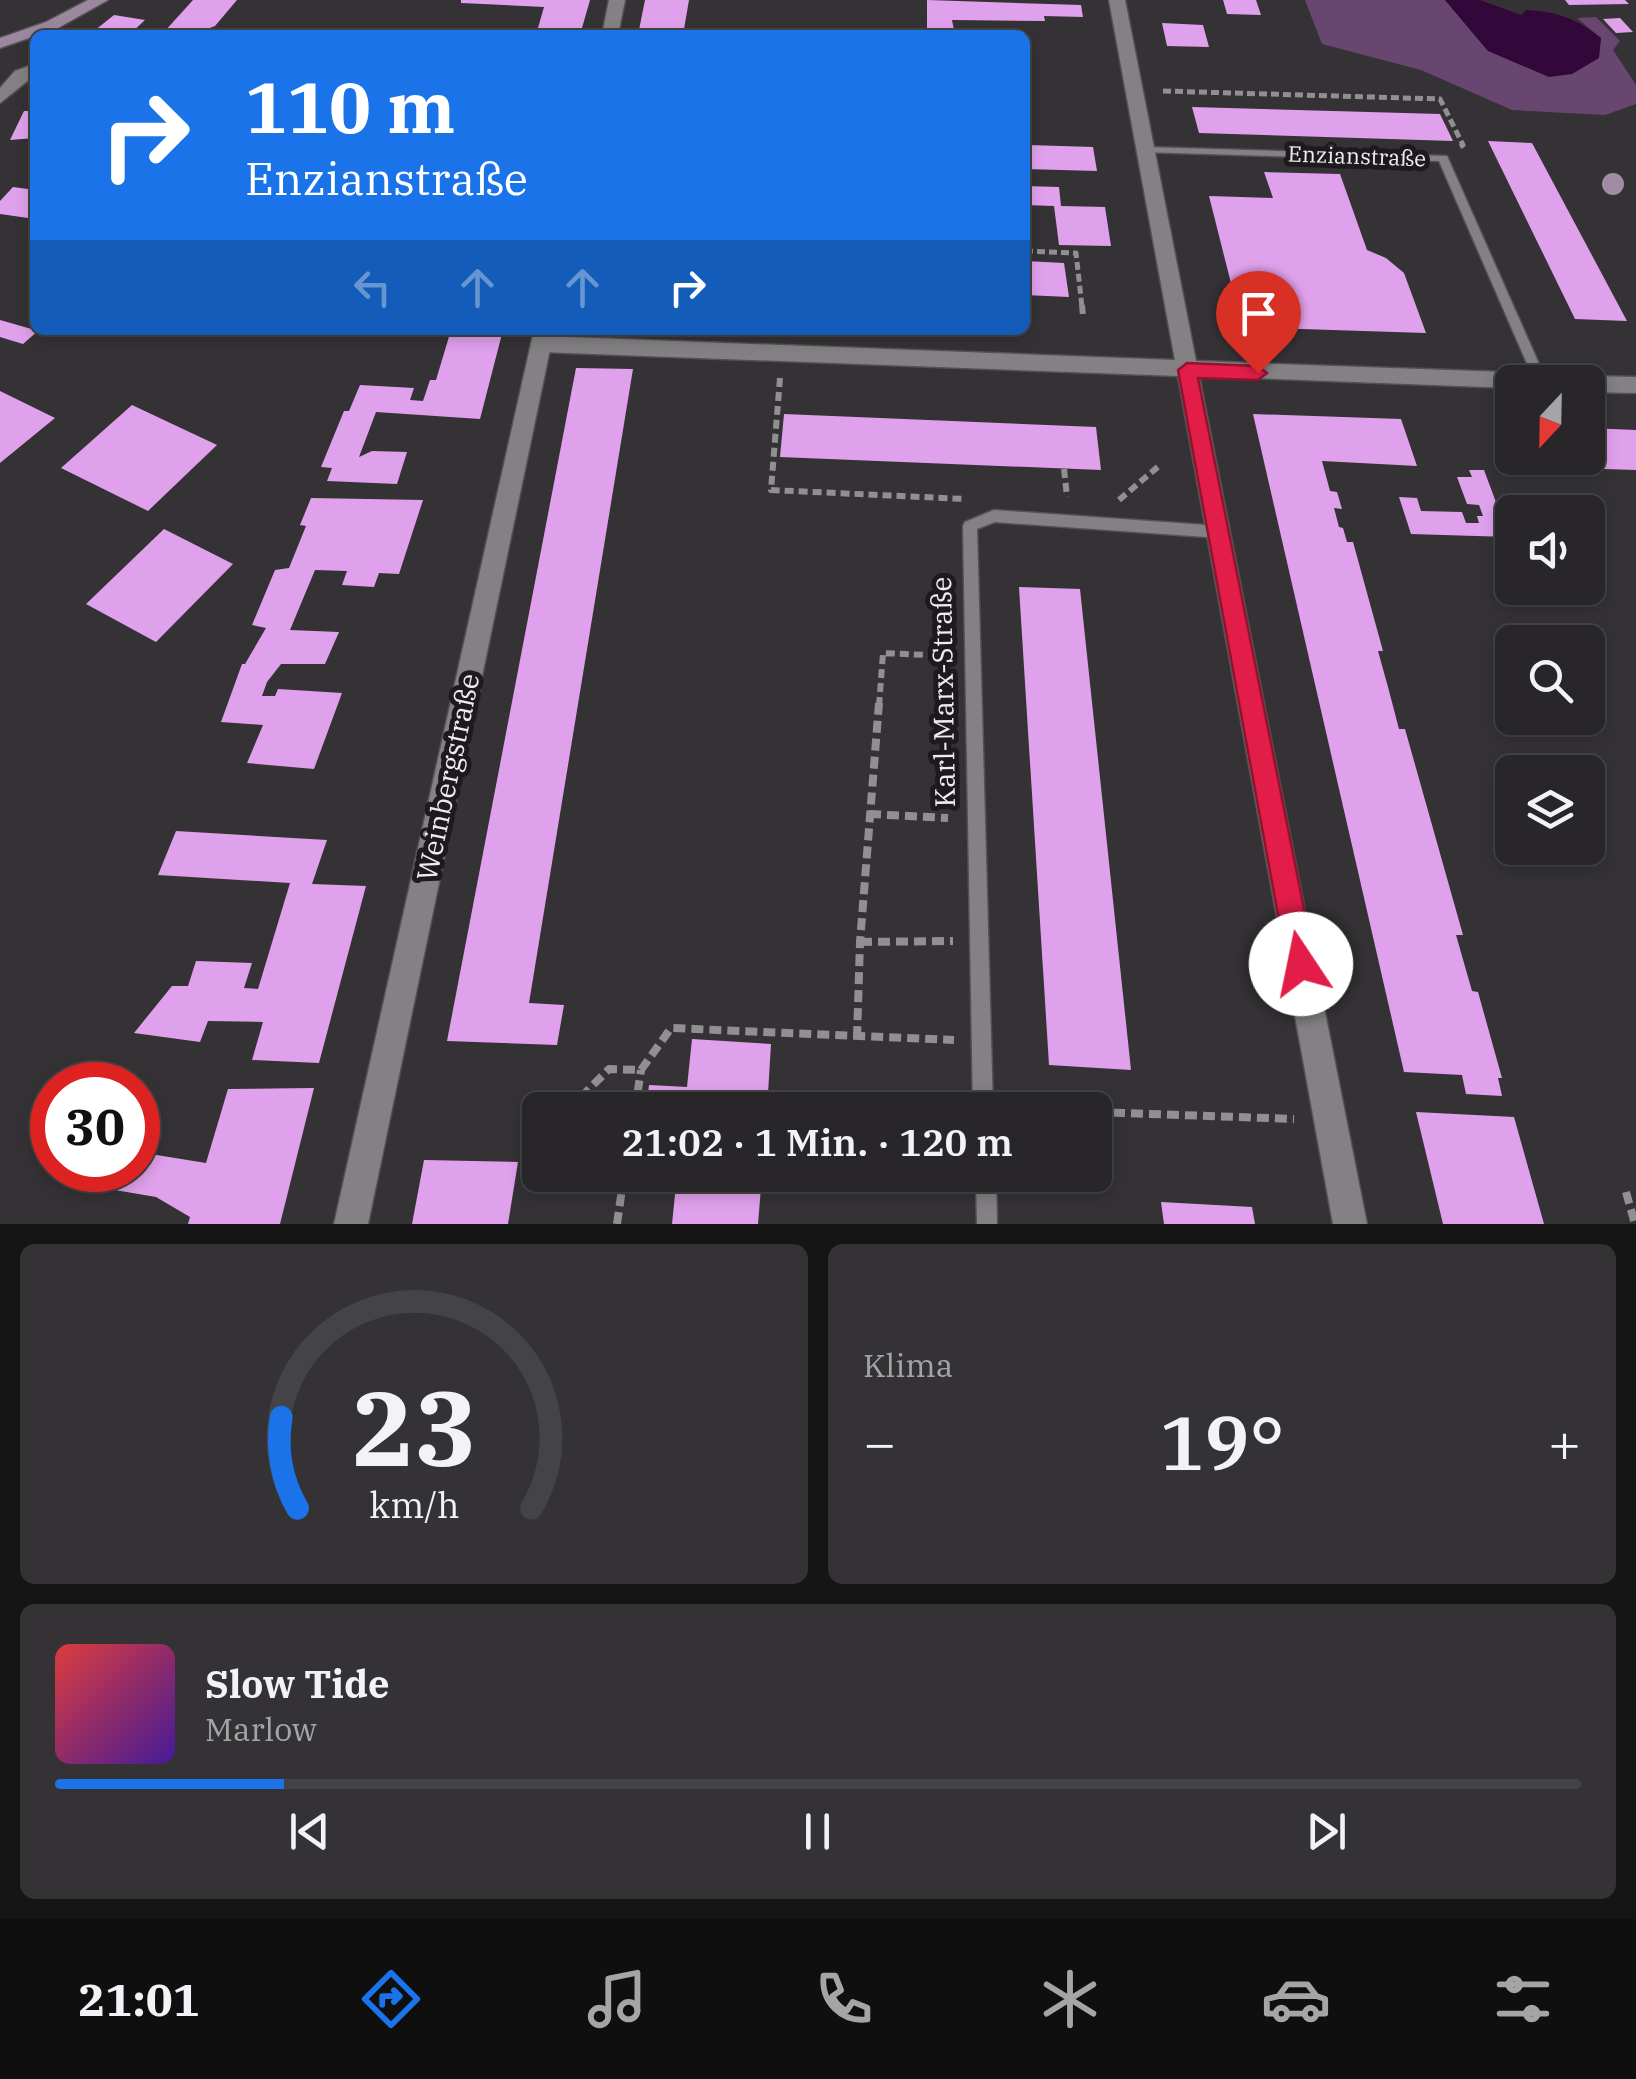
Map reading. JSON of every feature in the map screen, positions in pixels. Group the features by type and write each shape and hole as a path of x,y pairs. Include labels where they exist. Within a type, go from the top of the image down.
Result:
{"main road":[{"path":"36,30 100,0"},
{"path":"0,43 30,32"}],"street":[{"path":"611,30 617,0"},
{"path":"1117,0 1350,1224"},
{"path":"0,98 21,75 30,71"},
{"path":"543,337 1187,370 1495,380"},
{"name":"Weinbergstraße","path":"350,1224 543,337"},
{"path":"1605,385 1636,386"}],"lane":[{"name":"Enzianstraße","path":"1146,150 1443,158 1534,365"},
{"name":"Karl-Marx-Straße","path":"982,1092 970,526 994,516 1220,532"},
{"path":"987,1192 988,1224"}],"path":[{"path":"1157,91 1440,99 1464,145 1443,158"},
{"path":"1030,250 1076,252 1083,316"},
{"path":"781,366 771,490 968,499"},
{"path":"1131,507 1113,506 1160,465"},
{"path":"858,1038 860,942 883,654 970,658"},
{"path":"869,814 976,819"},
{"path":"860,942 977,941"},
{"path":"637,1092 641,1070 671,1028 980,1041"},
{"path":"586,1092 609,1069 641,1070"},
{"path":"1112,1113 1331,1122"},
{"path":"617,1224 622,1192"},
{"path":"1626,1192 1635,1224"}],"shaded area":[{"path":"1305,0 1445,0 1488,51 1599,48 1601,38 1577,18 1596,17 1620,41 1613,50 1636,85 1636,104 1605,115 1512,110 1421,70 1322,44"},
{"path":"1445,0 1480,0 1521,15 1526,10 1566,17 1601,38 1599,58 1572,74 1549,77 1488,51"}],"building":[{"path":"193,0 237,0 215,26 205,30 166,30"},
{"path":"590,0 581,30 537,30 544,7 461,3"},
{"path":"645,0 689,0 684,30 639,30"},
{"path":"927,0 1081,5 1083,17 1044,16 1045,21 952,20 954,30 927,30"},
{"path":"1223,0 1256,0 1261,15 1227,14"},
{"path":"1565,0 1625,0 1629,4 1569,5"},
{"path":"114,15 145,20 134,30 95,30"},
{"path":"1620,18 1633,32 1616,33 1603,19"},
{"path":"1162,23 1203,25 1209,47 1167,46"},
{"path":"1192,107 1440,114 1453,141 1199,133"},
{"path":"24,111 30,111 30,138 10,140"},
{"path":"1488,141 1532,143 1627,321 1575,319"},
{"path":"1030,145 1093,147 1097,171 1030,169"},
{"path":"1264,172 1340,174 1367,250 1386,258 1404,273 1426,333 1242,327 1209,196 1273,198"},
{"path":"1030,186 1059,187 1061,206 1105,207 1111,246 1059,245 1054,206 1030,205"},
{"path":"13,187 30,189 30,218 0,214 0,201"},
{"path":"1030,261 1064,263 1069,297 1030,295"},
{"path":"0,320 30,329 33,335 23,344 0,337"},
{"path":"450,335 502,335 480,419 376,412 359,457 372,451 407,452 397,484 327,481 332,468 321,467 344,411 349,411 360,385 414,388 410,400 423,401 430,380 436,380"},
{"path":"576,368 633,369 529,1003 564,1005 557,1045 447,1041"},
{"path":"0,391 55,418 0,463"},
{"path":"132,405 217,445 148,511 61,468"},
{"path":"784,414 1096,427 1101,470 780,457"},
{"path":"1253,414 1401,419 1417,466 1322,461 1330,491 1337,492 1342,509 1334,508 1339,527 1343,528 1347,542 1353,542 1383,651 1378,651 1399,729 1405,729 1463,935 1456,935 1472,991 1478,992 1502,1078 1498,1078 1502,1096 1466,1094 1462,1075 1404,1072"},
{"path":"1605,429 1636,430 1636,470 1605,469"},
{"path":"1469,470 1484,470 1495,499 1495,537 1411,534 1399,497 1417,498 1421,511 1462,512 1466,523 1479,523 1477,516 1483,516 1479,505 1467,504 1457,477 1472,477"},
{"path":"311,498 423,500 399,574 379,573 374,587 342,585 347,571 315,570 290,630 339,632 325,664 281,664 267,682 262,696 275,696 278,689 342,693 314,769 247,763 263,725 221,722 242,664 266,628 252,625 275,570 289,568 306,526 300,525"},
{"path":"164,529 233,564 156,642 86,604"},
{"path":"1019,587 1080,589 1131,1070 1049,1065"},
{"path":"176,831 327,840 312,884 366,886 319,1063 252,1060 263,1022 208,1021 200,1042 134,1033 172,986 188,986 196,961 252,963 244,988 258,989 290,883 158,875"},
{"path":"692,1039 771,1044 768,1092 648,1092 649,1085 687,1087"},
{"path":"314,1088 280,1224 188,1224 190,1217 156,1197 127,1192 160,1192 160,1156 206,1163 228,1089"},
{"path":"1416,1112 1514,1117 1544,1224 1443,1224"},
{"path":"424,1160 518,1162 508,1224 412,1224"},
{"path":"675,1192 761,1192 758,1224 672,1224"},
{"path":"1161,1202 1252,1207 1255,1224 1164,1224"}],"route":[{"path":"1258,373 1187,370 1301,964"}]}
